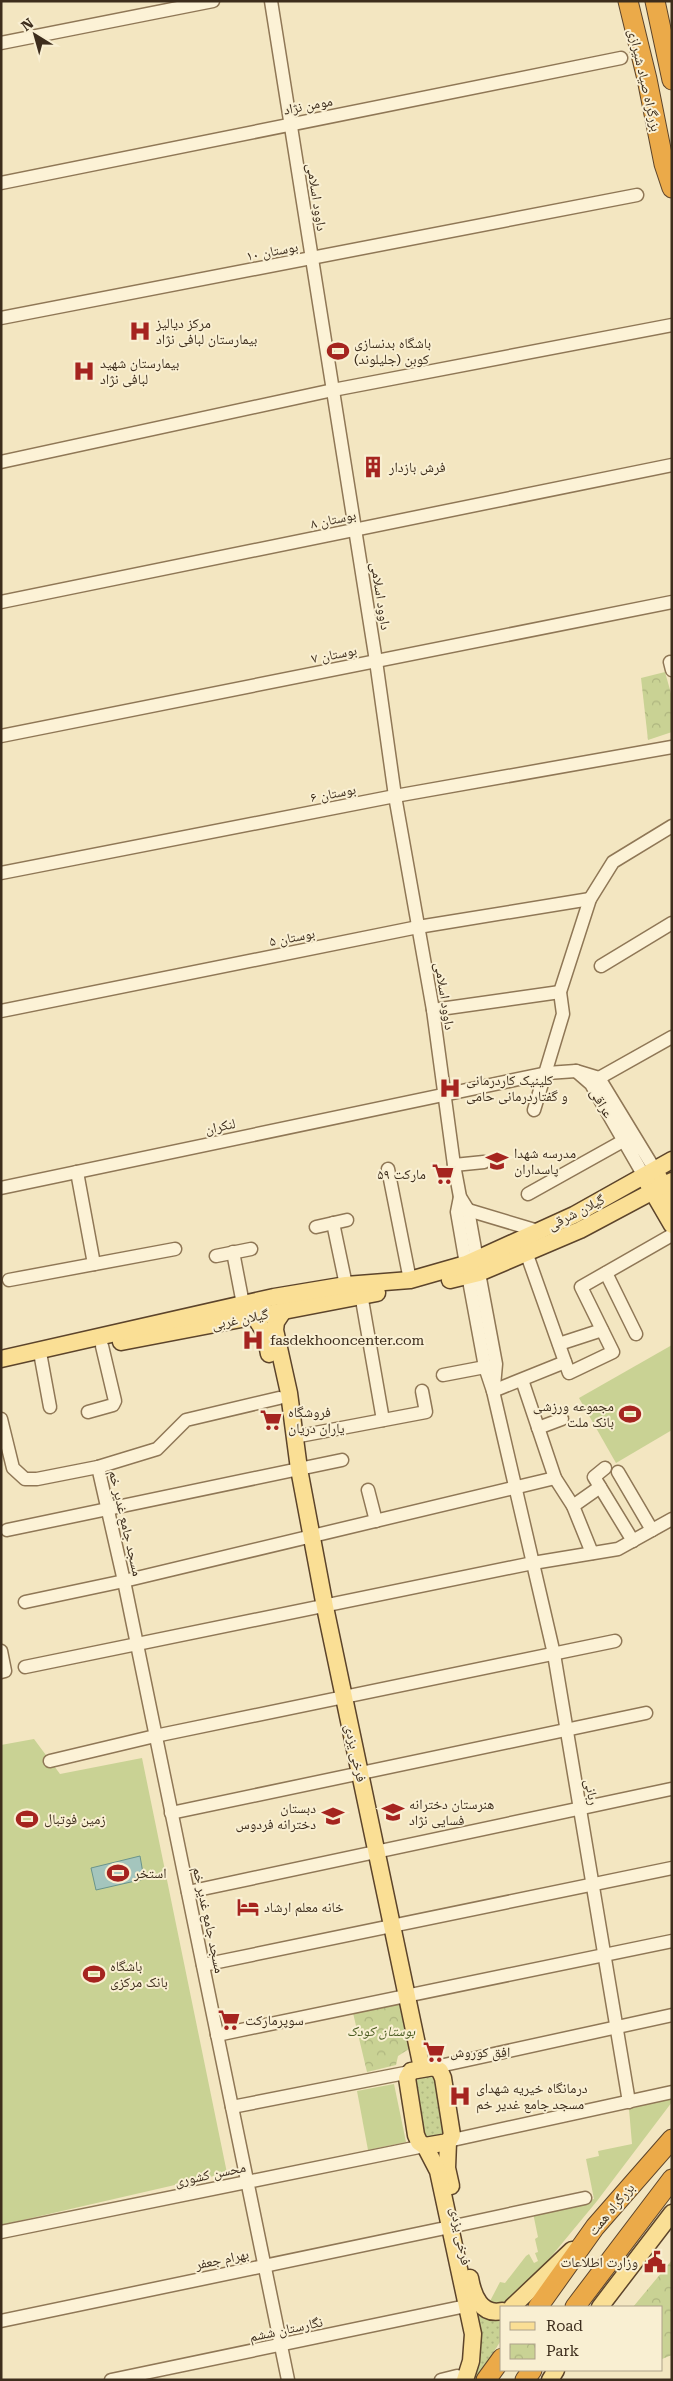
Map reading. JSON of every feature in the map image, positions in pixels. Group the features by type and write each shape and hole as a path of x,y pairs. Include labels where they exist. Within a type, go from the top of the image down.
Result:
{"highway":[{"name":"بزرگراه صیاد شیرازی","path":"628,1 647,79 664,164 672,188"},
{"name":"بزرگراه صیاد شیرازی","path":"655,1 672,80"},
{"name":"بزرگراه همت","path":"539,2306 595,2227 672,2139"},
{"name":"بزرگراه همت","path":"576,2306 672,2180"},
{"path":"486,2380 500,2361"}],"main road":[{"name":"گیلان شرقی","path":"473,1268 538,1231 574,1215 672,1160"},
{"path":"649,1173 663,1186 672,1200"},
{"name":"گیلان شرقی","path":"473,1268 526,1252 580,1230 663,1186"},
{"path":"663,1186 672,1225"},
{"name":"گیلان غربی","path":"278,1306 346,1285 410,1280 473,1268"},
{"name":"گیلان غربی","path":"1,1358 251,1307 278,1306 361,1294 413,1289 473,1268"},
{"name":"فرخی یزدی","path":"278,1306 275,1330 288,1393 299,1469 325,1607 422,2069"},
{"name":"گیلان غربی","path":"1,1366 102,1346 251,1307"},
{"name":"فرخی یزدی","path":"251,1307 265,1333 279,1398 294,1437"},
{"name":"فرخی یزدی","path":"461,2378 474,2348 454,2226 447,2168 448,2141 452,2135 451,2120 440,2071 422,2069 407,2078 408,2094 416,2135 419,2142 425,2146 438,2171 454,2226 474,2295 480,2305 488,2311 500,2311"},
{"path":"425,2146 448,2141"},
{"path":"601,2306 672,2213"},
{"path":"513,2306 595,2227"}],"street":[{"path":"1,43 213,1"},
{"name":"داوود اسلامی","path":"270,1 376,661 395,796 433,1010 454,1165 460,1197 468,1210 485,1367 493,1391 515,1488"},
{"name":"مومن نژاد","path":"1,182 621,58"},
{"name":"بوستان ۱۰","path":"1,318 637,195"},
{"path":"1,462 333,390 672,325"},
{"name":"بوستان ۸","path":"1,602 672,465"},
{"name":"بوستان ۷","path":"1,736 672,602"},
{"name":"بوستان ۶","path":"1,873 395,796 670,751"},
{"path":"534,1110 547,1073 563,1014 560,992 590,899 613,862 672,826"},
{"name":"بوستان ۵","path":"1,1012 418,927 590,899"},
{"path":"601,966 672,923"},
{"path":"433,1010 560,992"},
{"path":"599,1078 672,1037"},
{"name":"لنکران","path":"1,1188 547,1073 576,1071"},
{"name":"عراقی","path":"576,1071 599,1078 649,1173"},
{"name":"عراقی","path":"576,1071 591,1084 624,1141 649,1173"},
{"path":"528,1194 624,1141"},
{"path":"454,1165 484,1162"},
{"path":"388,1169 410,1280"},
{"path":"77,1172 94,1264"},
{"name":"داوود اسلامی","path":"460,1197 457,1212 473,1268 496,1364 493,1391"},
{"path":"468,1210 538,1231"},
{"path":"316,1227 347,1220"},
{"path":"333,1223 346,1285"},
{"path":"526,1252 569,1373 613,1352 581,1287 672,1234"},
{"path":"9,1280 175,1249"},
{"path":"216,1256 251,1249"},
{"path":"233,1252 251,1307"},
{"path":"606,1273 636,1334"},
{"path":"361,1294 382,1420"},
{"path":"559,1344 602,1330"},
{"path":"88,1412 107,1408 113,1405 115,1401 102,1346"},
{"path":"41,1358 50,1406"},
{"path":"493,1391 565,1362"},
{"path":"443,1375 485,1367"},
{"path":"522,1380 555,1478 573,1506 592,1553"},
{"path":"294,1437 426,1412 422,1391"},
{"path":"1,1419 10,1460 18,1475 25,1479 37,1479 98,1467 157,1449 186,1420 279,1398"},
{"path":"538,1428 562,1419"},
{"path":"7,1530 342,1460"},
{"name":"مسجد جامع غدیر خم","path":"98,1467 124,1581 288,2380"},
{"path":"605,1468 594,1477 632,1541"},
{"path":"618,1472 652,1530"},
{"path":"25,1602 124,1581 555,1478"},
{"path":"573,1506 600,1487"},
{"name":"ربانی","path":"515,1488 554,1654 630,2102"},
{"path":"368,1490 376,1521"},
{"path":"26,1667 325,1607 533,1562 618,1549 672,1519"},
{"path":"50,1761 155,1736 615,1641"},
{"path":"1,1651 3,1671"},
{"path":"171,1813 646,1713"},
{"path":"188,1892 671,1790"},
{"path":"203,1965 672,1868"},
{"path":"217,2035 672,1941"},
{"path":"232,2108 672,2015"},
{"path":"448,2141 672,2092"},
{"name":"محسن کشوری","path":"1,2232 425,2146"},
{"name":"بهرام جعفر","path":"1,2321 585,2198"},
{"name":"نگارستان ششم","path":"111,2380 466,2306"},
{"path":"441,2380 461,2378"}],"green space":[{"path":"665,672 672,697 672,732 648,740 641,678"},
{"name":"مجموعه ورزشی بانک ملت","path":"672,1345 672,1430 616,1463 579,1398"},
{"name":"باشگاه بانک مرکزی","path":"34,1739 60,1774 142,1758 227,2173 1,2225 1,1745"},
{"name":"بوستان کودک","path":"399,2003 409,2049 398,2056 396,2065 367,2072 353,2013"},
{"path":"432,2075 434,2077 445,2132 443,2135 427,2138 425,2136 414,2081 416,2078"},
{"path":"394,2084 406,2142 368,2150 357,2091"},
{"path":"672,2098 672,2102 597,2201 512,2304 488,2305 500,2282 505,2283 526,2256 529,2254 534,2263 538,2261 535,2253 538,2252 535,2239 538,2237 533,2213 594,2199 586,2159 599,2156 598,2151 632,2144 629,2109"},
{"path":"672,2260 672,2355 663,2359 663,2306 634,2306"},
{"path":"473,2304 500,2316 500,2342 475,2380 470,2380"}],"water":[{"name":"استخر","path":"140,1856 144,1879 96,1890 91,1868"}],"place":[{"name":"مرکز دیالیز بیمارستان لبافی نژاد","path":"140,331"},
{"name":"باشگاه بدنسازی کوبن (جلیلوند)","path":"338,351"},
{"name":"بیمارستان شهید لبافی نژاد","path":"84,371"},
{"name":"فرش بازدار","path":"373,467"},
{"name":"کلینیک کاردرمانی و گفتاردرمانی حامی","path":"450,1088"},
{"name":"مدرسه شهدا پاسداران","path":"497,1161"},
{"name":"مارکت ۵۹","path":"443,1174"},
{"name":"fasdekhooncenter.com","path":"253,1340"},
{"name":"مجموعه ورزشی بانک ملت","path":"630,1414"},
{"name":"فروشگاه یاران دریان","path":"271,1420"},
{"name":"هنرستان دخترانه فسایی نژاد","path":"393,1812"},
{"name":"دبستان دخترانه فردوس","path":"333,1816"},
{"name":"زمین فوتبال","path":"27,1819"},
{"name":"استخر","path":"118,1873"},
{"name":"خانه معلم ارشاد","path":"248,1907"},
{"name":"باشگاه بانک مرکزی","path":"94,1974"},
{"name":"سوپرمارکت","path":"229,2020"},
{"name":"افق کوروش","path":"434,2052"},
{"name":"درمانگاه خیریه شهدای مسجد جامع غدیر خم","path":"460,2096"},
{"name":"وزارت اطلاعات","path":"655,2262"}]}
